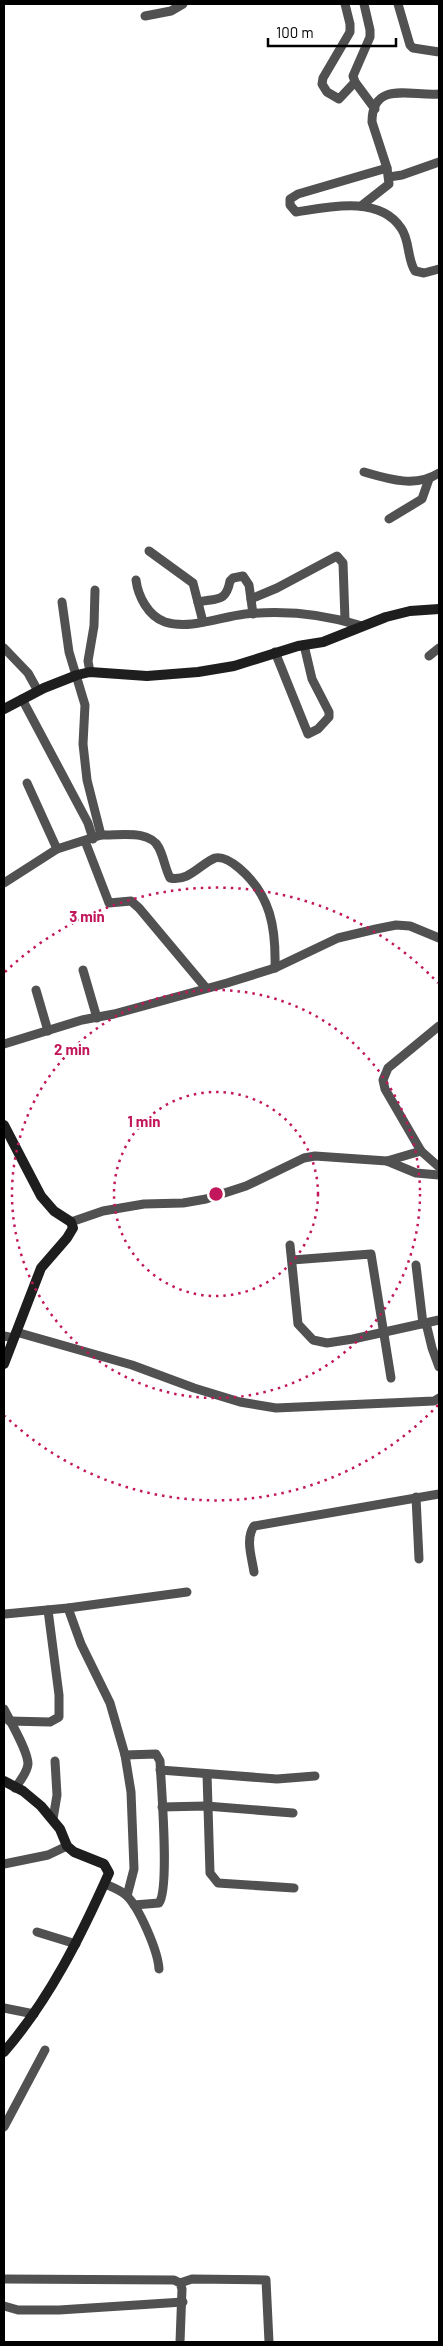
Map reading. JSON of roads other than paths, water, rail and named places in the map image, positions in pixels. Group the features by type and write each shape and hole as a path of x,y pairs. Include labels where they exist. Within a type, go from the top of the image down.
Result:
{"street":[{"path":"145,16 171,11 183,4"},
{"path":"345,4 350,32 323,78 322,84 327,92 340,99 355,82"},
{"path":"364,4 370,37 354,72 355,82 375,109"},
{"path":"398,4 410,45 413,48 439,52"},
{"path":"361,206 389,184 388,173 372,122 375,109 380,100 391,92 439,94"},
{"path":"439,162 402,175 388,173 298,194 290,199 290,205 296,212 340,206 361,206 378,210 402,229 415,271 424,273 439,269"},
{"path":"364,472 392,481 429,479 439,473"},
{"path":"389,519 422,499 429,479"},
{"path":"149,551 188,578 195,588 203,622"},
{"path":"251,599 277,588 336,556 343,563 345,620"},
{"path":"198,602 226,595 229,592 230,581 241,576 247,580 253,614"},
{"path":"136,580 138,591 150,612 166,622 203,622 253,614 294,612 345,620 362,626"},
{"path":"90,672 88,661 94,626 95,590"},
{"path":"62,602 67,643 84,705 83,744 93,839"},
{"path":"4,709 38,691 76,675 90,672 148,676 198,672 234,666 275,652 323,642 362,626 410,611 439,609"},
{"path":"275,652 308,734 318,729 329,717 329,712 312,679 304,645"},
{"path":"4,648 28,674 38,691"},
{"path":"429,656 439,648"},
{"path":"22,699 88,823 110,903 131,901 139,908 206,988"},
{"path":"27,783 57,850"},
{"path":"4,883 57,850 93,839 134,835 146,836 153,840 159,848 170,878 181,878 200,869 214,858 233,862 254,880 267,904 276,942 275,968"},
{"path":"4,1044 206,988 227,984 275,968 338,938 396,925 410,926 439,938"},
{"path":"83,970 97,1018"},
{"path":"36,990 48,1031"},
{"path":"439,1026 388,1068 384,1080 385,1089 421,1151 439,1167"},
{"path":"4,1125 41,1196 54,1211 71,1222 73,1228 67,1238 41,1268 11,1335 4,1364"},
{"path":"387,1161 421,1151"},
{"path":"71,1222 103,1211 144,1204 183,1203 206,1199 246,1186 304,1158 315,1156 387,1161 416,1173 439,1175"},
{"path":"290,1245 298,1324 313,1340 327,1343 384,1333 439,1320"},
{"path":"292,1260 371,1254 391,1378"},
{"path":"416,1265 425,1324 439,1367"},
{"path":"11,1335 132,1365 194,1388 240,1402 267,1406 338,1406 434,1401 439,1398"},
{"path":"254,1572 250,1533 254,1526 439,1494"},
{"path":"416,1497 419,1559"},
{"path":"4,1614 68,1608 187,1592"},
{"path":"68,1608 81,1644 110,1703 124,1755 131,1792 134,1869 127,1896"},
{"path":"9,1721 50,1722 59,1717 59,1695 48,1610"},
{"path":"4,1709 28,1763 24,1776 15,1788"},
{"path":"124,1755 156,1754 160,1761 163,1895 159,1903 134,1905"},
{"path":"53,1819 57,1795 56,1761"},
{"path":"160,1770 277,1779 315,1776"},
{"path":"207,1774 206,1806 210,1873 218,1883 294,1888"},
{"path":"4,1781 23,1791 41,1806 53,1819 67,1846 74,1852 107,1866 109,1873 76,1944 26,2027 4,2052"},
{"path":"162,1807 206,1806 293,1813"},
{"path":"4,1864 48,1855 67,1846"},
{"path":"104,1884 127,1896 134,1905 155,1950 159,1969"},
{"path":"37,1932 76,1944"},
{"path":"4,2008 34,2014"},
{"path":"4,2127 45,2050"},
{"path":"4,2279 174,2280 180,2283 182,2289 180,2342"},
{"path":"180,2283 192,2279 266,2280 269,2342"},
{"path":"4,2306 18,2310 59,2310 183,2302"}]}
